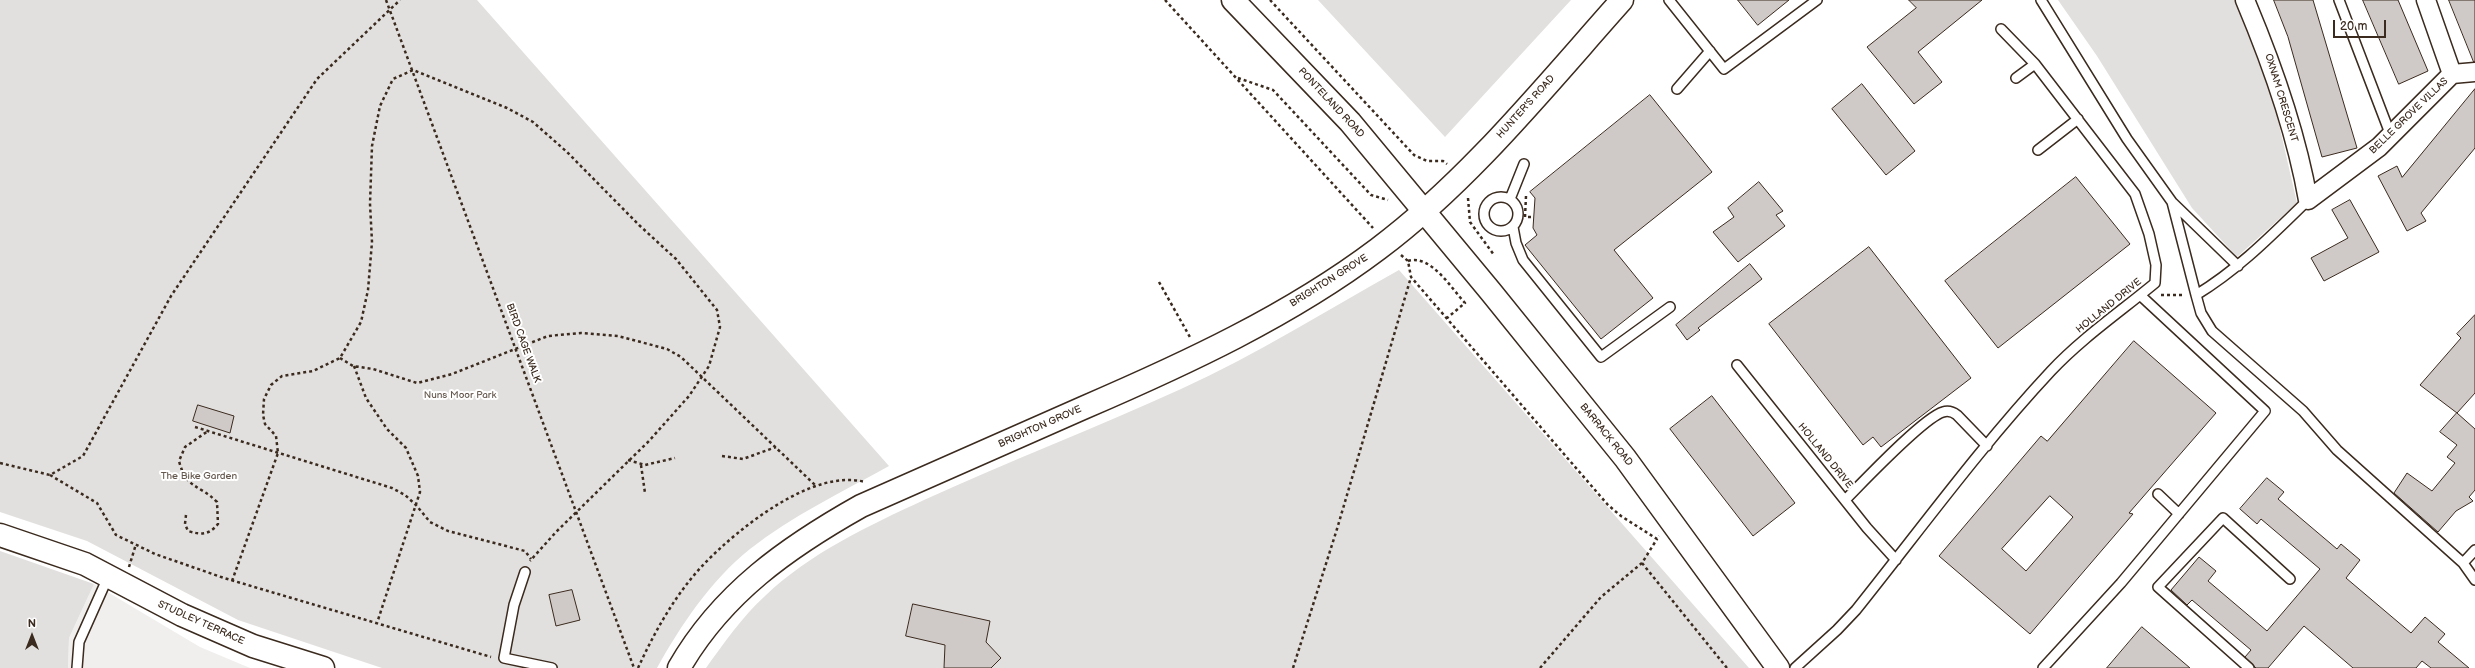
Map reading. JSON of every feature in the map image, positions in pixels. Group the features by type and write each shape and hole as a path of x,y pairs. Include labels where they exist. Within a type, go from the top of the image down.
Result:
{"street":[{"name":"PONTELAND ROAD","path":"1233,0 1350,122 1424,210"},
{"name":"HUNTER'S ROAD","path":"1424,210 1500,135 1622,0"},
{"name":"OXNAM CRESCENT","path":"2245,0 2268,55 2302,166 2308,200"},
{"path":"2426,0 2452,74 2475,72"},
{"name":"BELLE GROVE VILLAS","path":"2308,200 2379,147 2452,74"},
{"name":"BRIGHTON GROVE","path":"679,668 718,615 739,592 773,560 828,524 889,493 1132,387 1201,354 1271,317 1329,283 1387,242 1424,210"},
{"name":"BARRACK ROAD","path":"1424,210 1625,458 1672,520 1778,668"},
{"name":"STUDLEY TERRACE","path":"0,535 85,564 182,615 252,646 323,668"}],"lane":[{"path":"1669,0 1724,69 1817,0"},
{"path":"2041,0 2127,140 2172,202 2238,266"},
{"path":"2339,0 2390,136"},
{"name":"HOLLAND DRIVE","path":"1795,668 1838,630 1987,446 2051,370 2099,326 2155,283 2156,265 2149,234 2135,194 2035,64 2001,29"},
{"path":"1677,89 1710,52"},
{"path":"2016,78 2035,64"},
{"path":"2038,150 2078,119"},
{"path":"1510,199 1524,164"},
{"path":"1513,228 1503,232 1492,229 1485,221 1484,210 1490,201 1500,197 1510,199 1518,208 1518,218 1513,228 1516,243 1523,260 1600,357 1670,307"},
{"path":"2196,295 2222,279 2238,266 2308,200"},
{"path":"2172,202 2201,312 2212,331 2303,411 2337,450 2463,563 2475,580"},
{"path":"2043,668 2121,583 2265,411 2140,295"},
{"name":"HOLLAND DRIVE","path":"1737,365 1845,500 1896,560"},
{"path":"1845,500 1908,439 1941,412 1952,412 1957,415 1987,446"},
{"path":"2158,494 2179,514"},
{"path":"2249,668 2158,587 2223,518 2290,579"},
{"path":"2463,563 2475,550"},
{"path":"525,572 514,605 504,658 552,668"},
{"path":"77,668 79,642 108,577"}],"path":[{"name":"BIRD CAGE WALK","path":"386,0 577,511 634,668"},
{"path":"50,475 83,456 171,296 317,79 400,0"},
{"path":"1165,0 1367,223 1408,261 1411,277 1337,529 1293,668"},
{"path":"1270,0 1414,155 1427,161 1443,161 1471,189 1467,201 1470,222 1494,255"},
{"path":"232,581 278,453 276,436 265,424 263,415 264,399 271,385 282,376 313,371 340,358 360,322 368,290 372,242 370,204 372,146 380,106 393,78 413,70 507,108 533,122 567,152 639,225 676,259 717,310 720,327 709,366 689,396 649,441 577,511 531,560 525,572"},
{"path":"1237,78 1274,90 1372,195 1394,202"},
{"path":"1408,261 1425,261 1465,303 1447,318"},
{"path":"1411,277 1608,505 1621,516 1657,539"},
{"path":"1159,282 1175,314 1201,354"},
{"path":"2140,295 2196,295"},
{"path":"340,358 353,366 373,369 417,383 452,374 516,347 548,336 581,333 618,336 667,349 681,357 702,376 814,485"},
{"path":"353,366 366,398 387,429 406,448 418,476 420,492 377,623"},
{"path":"195,427 392,488 405,495 416,505 430,522 448,531 525,551 531,560"},
{"path":"186,515 185,524 188,531 200,535 212,532 218,524 217,502 202,489 194,488 187,480 179,461 185,447 209,431"},
{"path":"722,456 743,459 776,447"},
{"path":"628,460 641,465 674,458"},
{"path":"0,463 50,475 97,503 116,535 155,554 232,581 484,656 504,658"},
{"path":"641,465 645,493"},
{"path":"638,668 648,645 672,605 705,563 749,525 814,485 851,478 872,484 889,493"},
{"path":"1540,668 1601,597 1642,563 1657,539 1672,520"},
{"path":"1642,563 1727,668"}],"shaded area":[{"path":"94,584 200,647 250,668 68,668 69,638"}],"green space":[{"name":"Nuns Moor Park","path":"0,0 477,0 889,466 783,526 766,537 736,561 722,575 698,604 676,636 657,668 382,668 238,620 87,541 0,512"},
{"path":"1318,0 1571,0 1445,137"},
{"path":"2058,0 2236,0 2275,107 2297,203 2237,257 2192,208 2097,56"},
{"path":"1399,270 1749,668 706,668 741,621 765,596 801,567 840,542 861,530 924,500 1209,376 1264,347"},
{"path":"0,551 94,584 69,638 68,668 0,668"}],"building":[{"path":"1738,0 1789,0 1758,25"},
{"path":"1909,0 1982,0 1918,52 1942,82 1914,104 1867,47 1916,8"},
{"path":"2274,0 2313,0 2357,148 2322,157 2288,37"},
{"path":"2363,0 2398,0 2428,71 2399,84"},
{"path":"2449,0 2475,0 2475,62 2474,62"},
{"path":"1862,84 1915,151 1886,175 1832,109"},
{"path":"2475,89 2475,148 2421,213 2426,221 2407,231 2378,176 2397,166 2402,177"},
{"path":"1650,95 1712,172 1614,250 1653,298 1601,339 1525,245 1537,235 1533,228 1535,198 1530,192"},
{"path":"2076,177 2130,244 1998,348 1945,281"},
{"path":"1759,182 1783,211 1776,215 1785,226 1738,262 1713,232 1734,217 1728,208"},
{"path":"2350,200 2379,252 2324,281 2311,258 2348,238 2332,210"},
{"path":"1869,247 1971,378 1881,447 1873,437 1863,445 1769,324"},
{"path":"1750,264 1762,279 1698,328 1700,330 1687,340 1676,325"},
{"path":"2475,315 2475,393 2457,413 2420,385 2461,338 2457,334"},
{"path":"2134,341 2216,413 2129,513 2133,514 2030,634 1939,556 2041,436 2047,441","holes":["2050,496 2073,517 2026,571 2002,549"]},
{"path":"1712,396 1795,503 1753,536 1670,429"},
{"path":"198,405 234,416 230,433 193,421"},
{"path":"2457,413 2475,429 2475,490 2469,497 2473,501 2456,511 2438,532 2394,493 2407,473 2432,491 2455,463 2447,457 2457,445 2440,432"},
{"path":"2267,478 2284,492 2278,499 2337,549 2341,544 2360,560 2346,578 2411,633 2425,617 2445,634 2438,642 2469,668 2431,668 2422,661 2416,668 2353,668 2304,626 2268,668 2256,668 2245,657 2251,650 2192,600 2187,605 2171,590 2199,557 2216,571 2208,581 2267,631 2320,569 2261,519 2257,524 2240,509"},
{"path":"572,590 580,620 556,626 549,595"},
{"path":"913,604 990,621 986,642 1001,658 991,668 944,668 945,645 906,636"},
{"path":"2142,627 2190,668 2107,668"}],"park label":[{"name":"The Bike Garden","path":"199,476"}]}
